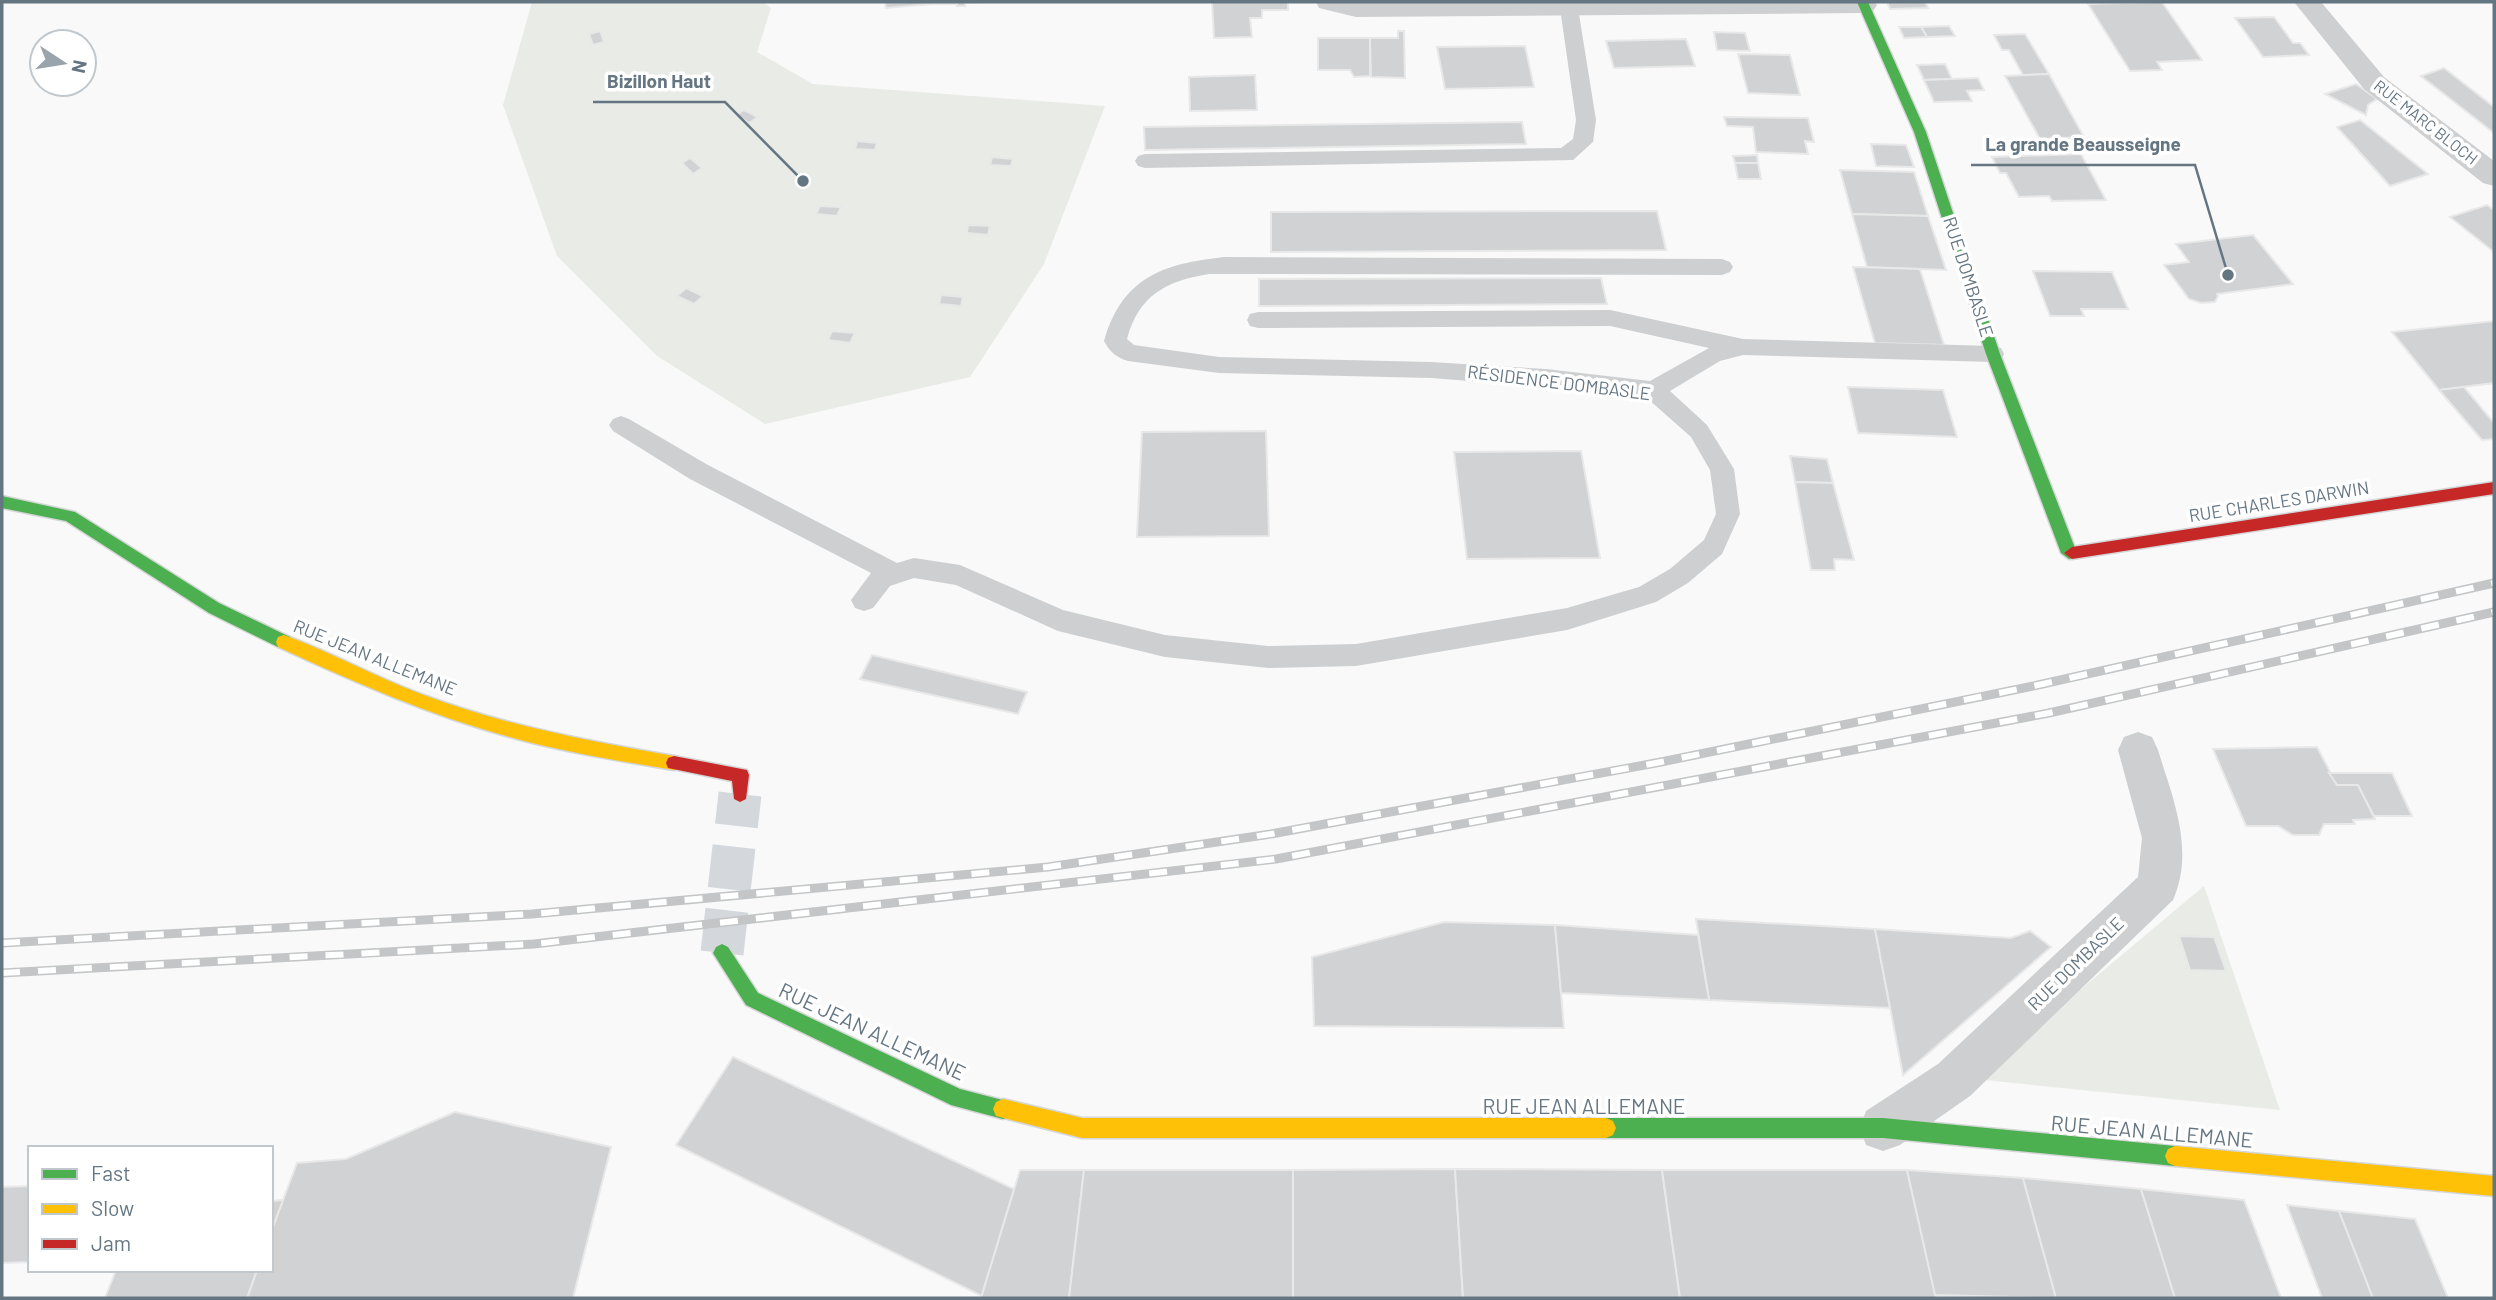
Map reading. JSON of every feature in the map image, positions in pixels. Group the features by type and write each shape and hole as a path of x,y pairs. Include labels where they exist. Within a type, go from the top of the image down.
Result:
{"street":[{"path":"1329,2 1356,9 1862,3"},
{"name":"RUE MARC BLOCH","path":"2306,2 2374,83 2494,176"},
{"name":"RUE DOMBASLE","path":"1862,3 1920,132 1993,354 2069,553"},
{"name":"RUE CHARLES DARWIN","path":"2069,553 2494,488"},
{"name":"RUE JEAN ALLEMANE","path":"2,502 70,516 214,608 324,661 438,707 552,741 745,776"},
{"name":"RUE DOMBASLE","path":"1883,1128 1954,1080 2158,886 2163,838 2138,750"},
{"name":"RUE JEAN ALLEMANE","path":"722,953 752,999 958,1098 1082,1128 1883,1128 2494,1186"}],"lane":[{"path":"1145,161 1566,155 1583,142 1586,120 1569,8"},
{"name":"RÉSIDENCE DOMBASLE","path":"895,574 914,568 960,575 1058,620 1164,646 1268,657 1356,655 1567,619 1647,595 1679,576 1713,547 1728,514 1721,469 1699,431 1653,390 1546,378 1432,370 1219,365 1128,353 1115,341 1125,311 1151,285 1181,269 1224,265 1723,267"},
{"path":"1258,320 1610,318 1743,347 1993,354"},
{"path":"1653,390 1713,355 1743,347"},
{"path":"621,425 699,472 895,574"},
{"path":"864,600 881,579 895,574"}],"shaded area":[{"path":"532,2 763,2 771,8 757,52 813,84 1105,106 1044,264 970,377 765,424 657,356 557,256 503,105"},
{"path":"2204,886 2280,1110 1974,1079"}],"building":[{"path":"885,2 990,2 965,3 965,6 932,4 886,8"},
{"path":"1212,2 1288,2 1288,10 1262,10 1262,18 1250,18 1252,37 1214,38"},
{"path":"1887,2 1925,2 1928,8 1890,9"},
{"path":"2162,2 2202,60 2157,62 2162,70 2130,71 2088,4"},
{"path":"2274,17 2293,43 2300,43 2309,55 2263,57 2235,18"},
{"path":"1949,26 1955,36 1927,37 1921,27"},
{"path":"1899,27 1921,27 1927,37 1904,38"},
{"path":"600,31 604,42 593,45 589,34"},
{"path":"1398,31 1404,31 1405,78 1371,77 1370,38 1398,38"},
{"path":"1714,32 1745,33 1750,51 1717,50"},
{"path":"2025,34 2049,74 2023,75 2009,50 2002,50 1994,35"},
{"path":"1318,38 1370,38 1370,76 1354,77 1350,70 1318,70"},
{"path":"1686,39 1695,66 1614,68 1606,41"},
{"path":"1525,46 1534,87 1445,89 1437,47"},
{"path":"1738,54 1790,55 1800,95 1748,93"},
{"path":"1945,64 1952,79 1924,80 1917,65"},
{"path":"2444,68 2494,107 2494,133 2421,76"},
{"path":"2049,74 2084,137 2040,139 2005,76"},
{"path":"1255,75 1257,110 1190,111 1189,77"},
{"path":"1978,78 1984,90 1967,91 1972,101 1934,102 1924,80"},
{"path":"2356,84 2377,99 2368,105 2366,115 2325,94"},
{"path":"744,110 758,117 749,123 736,115"},
{"path":"1724,117 1808,118 1814,142 1805,141 1808,154 1756,152 1753,127 1727,126"},
{"path":"2360,120 2428,174 2390,186 2337,127"},
{"path":"1522,122 1526,144 1145,150 1144,127"},
{"path":"857,141 877,143 875,150 855,149"},
{"path":"1871,144 1906,145 1914,167 1876,166"},
{"path":"2081,154 2106,200 2052,201 2049,196 2019,197 2006,173 2000,173 1992,157"},
{"path":"1757,155 1758,163 1735,163 1733,156"},
{"path":"992,157 1013,159 1011,166 990,165"},
{"path":"690,158 702,168 693,174 682,163"},
{"path":"1735,163 1758,163 1761,179 1738,179"},
{"path":"1840,170 1914,172 1928,216 1852,214"},
{"path":"2487,205 2494,210 2494,252 2450,217"},
{"path":"820,206 841,207 837,216 816,214"},
{"path":"1657,211 1666,250 1271,252 1271,212"},
{"path":"1852,214 1928,216 1946,270 1867,267"},
{"path":"968,225 990,226 988,235 967,233"},
{"path":"2253,235 2293,284 2217,294 2215,302 2201,303 2189,299 2164,265 2189,262 2176,244"},
{"path":"1853,267 1920,269 1944,345 1875,343"},
{"path":"2033,271 2112,272 2128,309 2081,309 2084,316 2050,316"},
{"path":"1601,278 1607,304 1259,306 1259,279"},
{"path":"686,288 703,296 694,304 677,296"},
{"path":"941,295 963,297 961,306 939,304"},
{"path":"2494,321 2494,383 2439,390 2392,332"},
{"path":"832,331 855,333 850,343 828,340"},
{"path":"1848,387 1943,390 1957,437 1858,433"},
{"path":"2464,387 2494,423 2494,439 2482,440 2439,390"},
{"path":"1266,431 1269,536 1137,537 1142,432"},
{"path":"1581,451 1600,558 1467,559 1454,452"},
{"path":"1790,456 1827,459 1833,483 1795,482"},
{"path":"1795,482 1833,483 1854,560 1834,559 1835,570 1811,570"},
{"path":"872,655 1027,692 1018,714 860,679"},
{"path":"2317,747 2337,785 2358,785 2375,819 2353,820 2355,824 2324,824 2319,835 2293,835 2278,826 2246,826 2213,749"},
{"path":"2329,773 2392,773 2412,816 2374,816 2358,785 2337,785"},
{"path":"1696,919 1875,929 1890,1008 1709,1000"},
{"path":"1444,922 1555,925 1564,1028 1314,1026 1312,957"},
{"path":"1555,925 1698,935 1709,1000 1561,993"},
{"path":"1875,929 2011,938 2030,931 2051,947 1903,1075"},
{"path":"2179,936 2214,937 2226,971 2190,970"},
{"path":"733,1057 1014,1189 982,1296 676,1145"},
{"path":"455,1112 611,1147 573,1298 247,1298 256,1272 273,1272 273,1227 297,1163 346,1159"},
{"path":"1455,1169 1463,1298 1293,1298 1293,1170"},
{"path":"1455,1169 1662,1170 1680,1298 1463,1298"},
{"path":"1020,1170 1084,1170 1069,1298 981,1298"},
{"path":"1084,1170 1293,1170 1293,1298 1069,1298"},
{"path":"1662,1170 1907,1170 1936,1298 1680,1298"},
{"path":"1907,1170 2023,1178 2056,1298 1935,1295"},
{"path":"2023,1178 2141,1189 2175,1298 2056,1298"},
{"path":"28,1186 28,1262 2,1263 2,1187"},
{"path":"2141,1189 2244,1200 2281,1298 2175,1298"},
{"path":"283,1200 273,1227 273,1201"},
{"path":"2287,1205 2339,1211 2373,1298 2322,1298"},
{"path":"2339,1211 2415,1219 2448,1298 2373,1298"},
{"path":"115,1272 256,1272 247,1298 105,1298"}],"tunnel":[{"path":"722,953 740,794"}],"railway":[{"path":"2,943 532,914 1048,867 1271,834 1661,762 2038,685 2494,583"},
{"path":"2,973 534,944 1276,859 2049,713 2494,612"}],"traffic: fast":[{"path":"1862,2 1920,132 1993,354 2069,553 2072,553"},
{"path":"2,502 70,516 214,608 284,642"},
{"path":"722,953 752,999 958,1098 1003,1109"},
{"path":"1606,1128 1883,1128 2175,1156"}],"traffic: slow":[{"path":"284,642 382,686 484,722 568,744 674,763"},
{"path":"1003,1109 1082,1128 1606,1128"},
{"path":"2175,1156 2494,1186"}],"traffic: jam":[{"path":"2072,553 2494,488"},
{"path":"674,763 741,775 740,794"}],"place":[{"name":"Bizillon Haut","path":"803,181"},
{"name":"La grande Beausseigne","path":"2228,275"}]}
